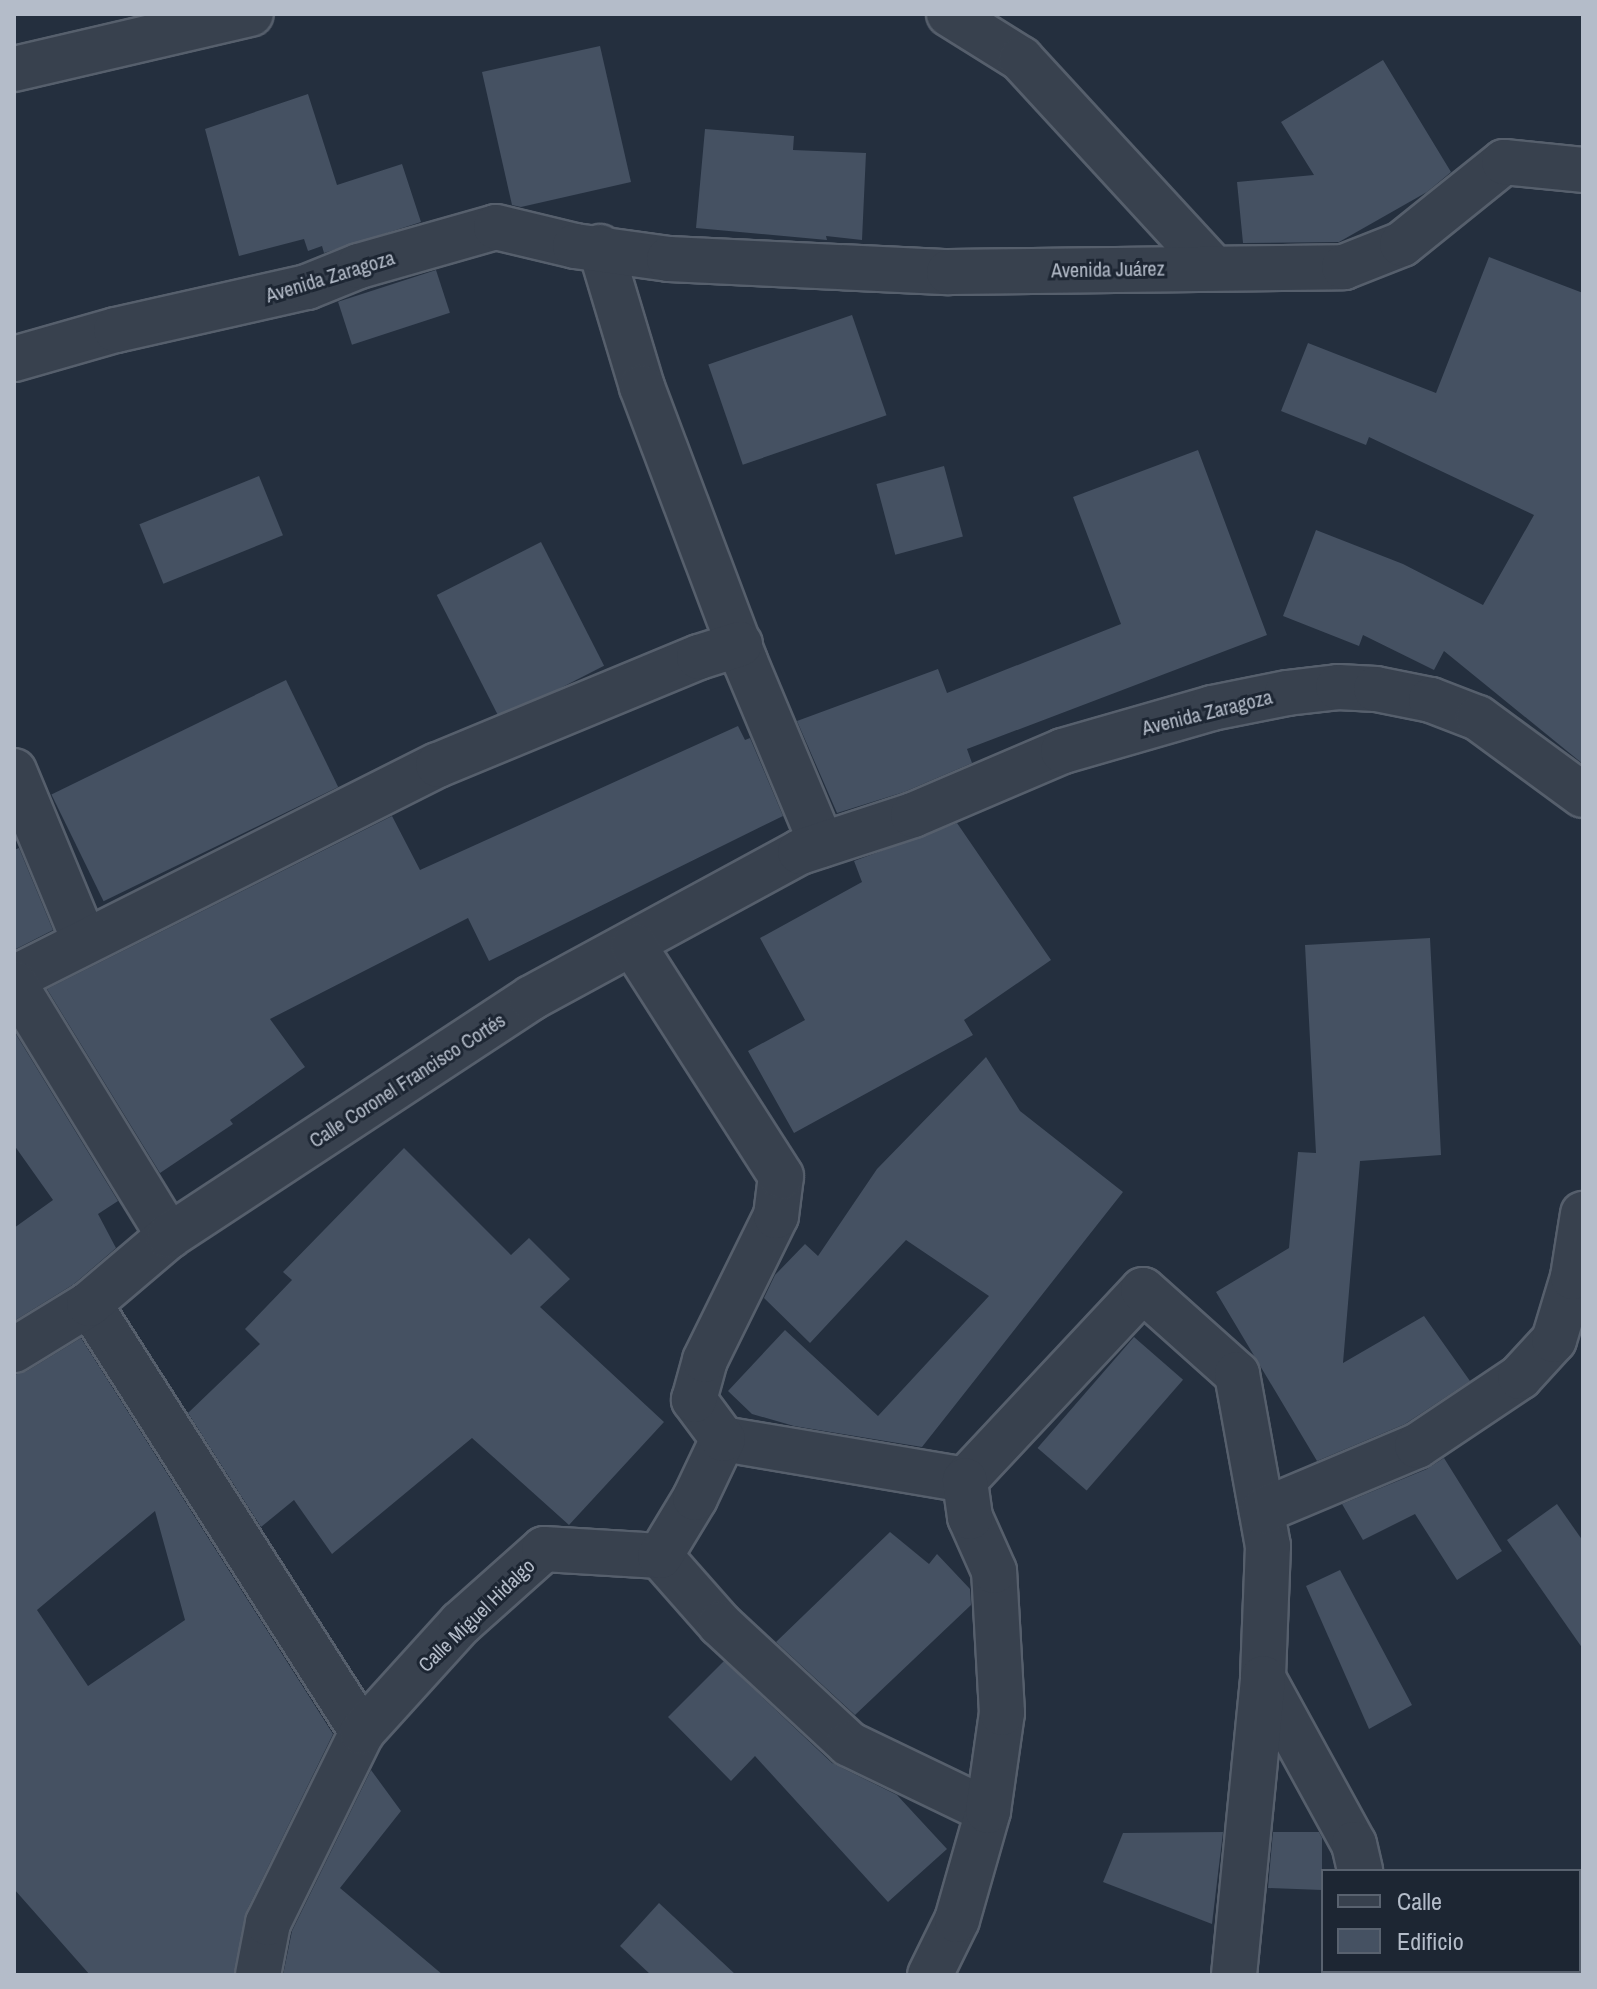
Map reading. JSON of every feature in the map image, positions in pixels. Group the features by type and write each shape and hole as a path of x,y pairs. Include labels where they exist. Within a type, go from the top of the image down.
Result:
{"street":[{"path":"14,69 251,14"},
{"path":"949,14 1021,59 1213,268"},
{"name":"Avenida Juárez","path":"600,247 669,259 949,272 1344,267 1402,244 1504,162 1583,170"},
{"name":"Avenida Zaragoza","path":"14,359 116,330 307,287 359,266 496,227 575,246 600,247"},
{"path":"600,247 642,387 740,644 822,845"},
{"path":"169,1236 14,981 85,942 438,765 699,657 740,644"},
{"name":"Avenida Zaragoza","path":"822,845 913,815 1063,751 1212,708 1338,687 1376,689 1431,700 1478,718 1583,795"},
{"path":"14,771 85,942"},
{"name":"Calle Coronel Francisco Cortés","path":"14,1350 89,1304 169,1236 531,998 800,852 822,845"},
{"path":"633,945 781,1176 776,1216 705,1360 694,1400 723,1439 965,1480"},
{"path":"1262,1511 1417,1446 1520,1377 1554,1340 1573,1277 1583,1214"},
{"path":"965,1480 1143,1290 1237,1374 1268,1546 1263,1678 1234,1975"},
{"path":"89,1304 362,1732"},
{"path":"723,1439 695,1498 660,1556 720,1624 849,1744 988,1811"},
{"path":"930,1975 957,1920 988,1811 1002,1713 999,1615 994,1571 970,1517 965,1480"},
{"name":"Calle Miguel Hidalgo","path":"258,1975 268,1923 362,1732 461,1623 544,1549 660,1556"},
{"path":"1263,1678 1354,1844 1360,1869"}],"building":[{"path":"600,46 631,182 521,207 512,205 482,72"},
{"path":"1383,60 1451,172 1427,192 1339,242 1243,243 1237,182 1314,175 1281,122"},
{"path":"308,94 337,185 402,164 421,222 324,253 322,246 308,251 304,239 239,256 205,129"},
{"path":"705,129 794,136 793,150 866,153 862,240 826,236 827,240 696,228"},
{"path":"1489,257 1583,293 1583,764 1444,651 1434,670 1363,635 1359,646 1283,616 1316,530 1403,564 1483,605 1534,515 1369,437 1366,445 1281,411 1308,343 1436,393"},
{"path":"436,270 450,313 352,345 338,302"},
{"path":"852,315 887,415 743,465 708,364"},
{"path":"1198,450 1267,635 967,749 972,763 904,792 837,813 797,721 938,669 947,693 1121,624 1073,497"},
{"path":"944,466 963,537 895,555 876,484"},
{"path":"259,476 283,535 163,584 139,524"},
{"path":"541,542 604,666 500,719 437,595"},
{"path":"286,680 338,787 104,901 51,794"},
{"path":"738,726 745,740 750,738 783,816 489,961 468,918 270,1019 305,1067 230,1120 233,1124 160,1173 47,989 392,816 420,870"},
{"path":"957,823 1051,960 964,1020 973,1035 794,1133 748,1051 805,1020 760,938 862,882 854,861"},
{"path":"19,848 53,930 14,950 14,850"},
{"path":"1430,938 1441,1155 1360,1161 1343,1363 1424,1316 1470,1381 1405,1424 1317,1461 1216,1292 1289,1248 1298,1152 1316,1153 1305,945"},
{"path":"14,1031 118,1201 98,1214 116,1248 74,1284 14,1321 14,1228 53,1200 14,1145"},
{"path":"986,1057 1020,1111 1123,1192 922,1447 794,1426 752,1414 728,1391 785,1330 878,1416 989,1296 906,1240 810,1343 764,1298 775,1275 805,1244 818,1256 877,1169"},
{"path":"404,1148 511,1255 529,1238 570,1279 540,1307 664,1422 569,1525 472,1438 332,1554 294,1500 261,1527 188,1413 260,1344 245,1329 292,1280 283,1272"},
{"path":"1134,1337 1183,1380 1087,1491 1038,1448"},
{"path":"81,1338 333,1734 246,1912 234,1975 90,1975 14,1889 14,1375 27,1371","holes":["155,1511 185,1620 88,1686 37,1610"]},
{"path":"1444,1458 1502,1551 1457,1580 1415,1514 1363,1540 1342,1504 1427,1469"},
{"path":"1557,1504 1583,1541 1583,1649 1507,1540"},
{"path":"890,1532 929,1564 937,1554 970,1589 971,1605 855,1715 776,1642"},
{"path":"1340,1570 1412,1705 1369,1729 1306,1586"},
{"path":"724,1661 832,1763 897,1795 947,1849 888,1902 755,1756 731,1781 668,1717"},
{"path":"371,1770 401,1811 340,1888 443,1975 283,1975 292,1931"},
{"path":"1223,1832 1212,1924 1103,1882 1123,1833"},
{"path":"1273,1832 1319,1832 1322,1838 1321,1890 1268,1888"},
{"path":"659,1903 736,1975 651,1975 620,1946"}]}
